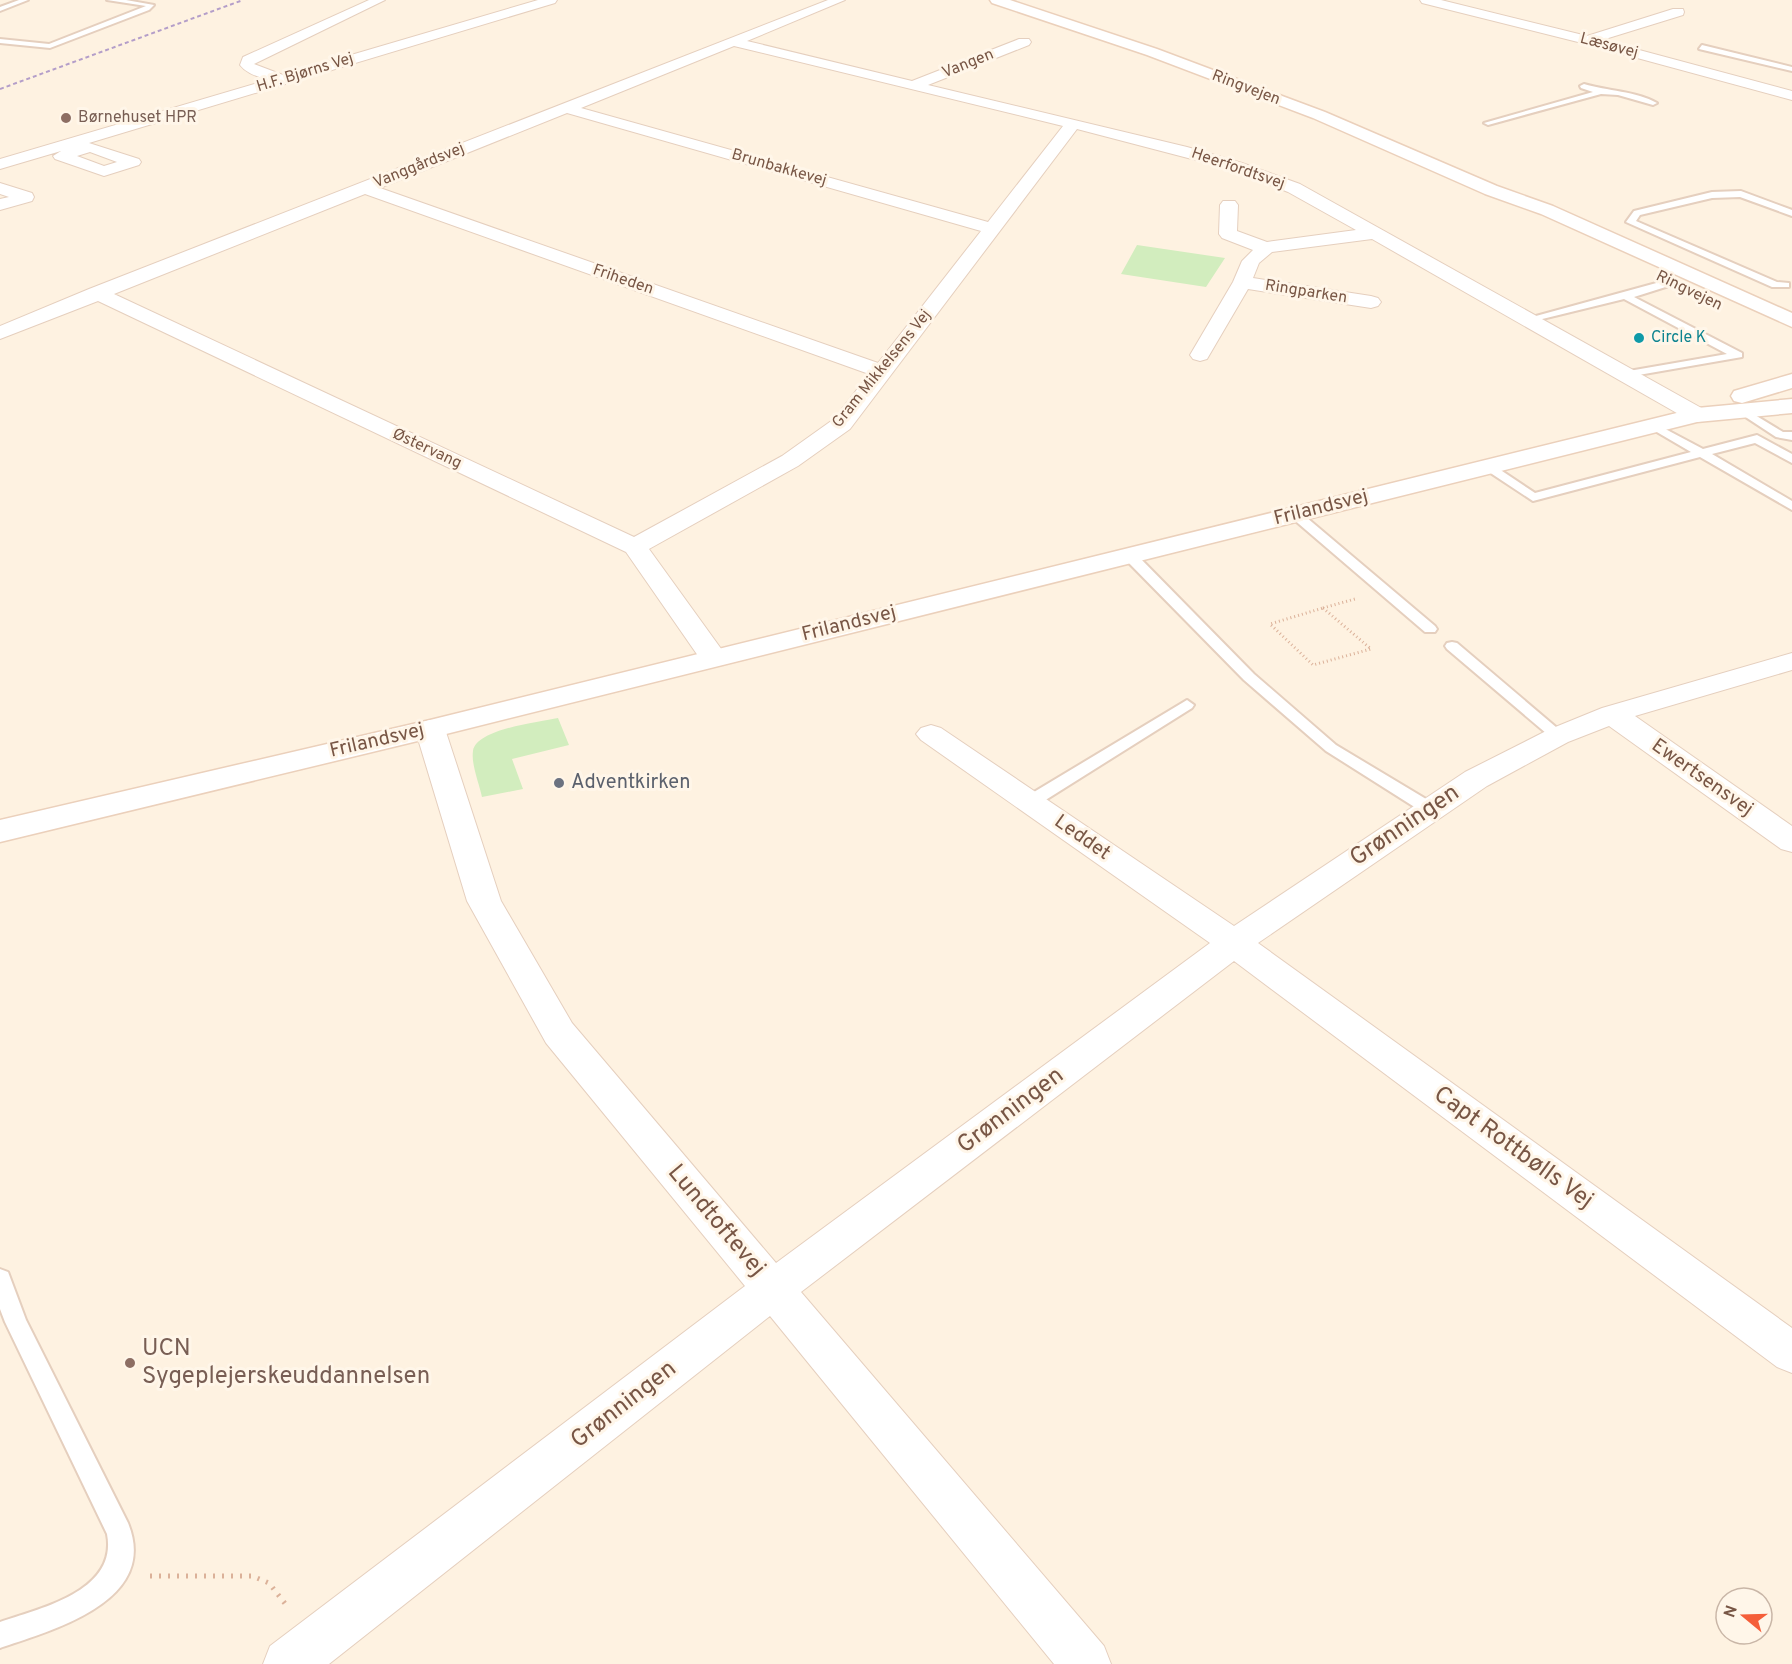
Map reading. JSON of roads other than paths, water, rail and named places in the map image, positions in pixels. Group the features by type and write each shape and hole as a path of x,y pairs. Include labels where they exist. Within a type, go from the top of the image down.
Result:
{"main road":[{"name":"Ringvejen","path":"997,0 1152,52 1308,111 1491,190 1547,210 1787,329"},
{"name":"Ringvejen","path":"1491,190 1532,213 1671,282 1787,329"},
{"name":"Frilandsvej","path":"0,831 430,729 713,657 1654,426 1697,415 1739,397 1792,381"},
{"name":"Frilandsvej","path":"1697,415 1792,406"}],"street":[{"path":"283,80 253,70 247,65 248,60 379,0"},
{"name":"H.F. Bjørns Vej","path":"0,164 551,0"},
{"name":"Vanggårdsvej","path":"0,333 837,0"},
{"name":"Læsøvej","path":"1426,0 1788,93"},
{"path":"1587,40 1678,12"},
{"name":"Heerfordtsvej","path":"733,42 1181,150 1236,166 1294,188 1697,415"},
{"name":"Vangen","path":"911,86 1024,42"},
{"name":"Brunbakkevej","path":"565,108 992,229"},
{"name":"Gram Mikkelsens Vej","path":"635,547 790,460 842,424 1072,124"},
{"path":"58,146 75,152"},
{"path":"0,147 26,156"},
{"path":"0,188 26,197 0,205"},
{"name":"Friheden","path":"363,188 883,372"},
{"name":"Ringparken","path":"1229,205 1228,234 1266,248"},
{"name":"Ringparken","path":"1200,355 1242,282 1251,261 1266,248 1288,243 1374,233"},
{"name":"Ringparken","path":"1242,282 1371,302"},
{"name":"Østervang","path":"96,293 635,547 713,657"},
{"name":"Grønningen","path":"300,1655 773,1289 1234,942 1476,778 1558,735 1612,714 1792,661"},
{"name":"Ewertsensvej","path":"1612,714 1792,841"},
{"name":"Lundtoftevej","path":"430,729 484,901 559,1032 1086,1664"},
{"name":"Leddet","path":"931,734 1234,942"},
{"name":"Capt Rottbølls Vej","path":"1234,942 1792,1353"}],"lane":[{"path":"0,9 25,0"},
{"path":"0,41 50,46 147,9 151,5 110,0"},
{"path":"1702,47 1792,69"},
{"path":"1584,86 1653,103"},
{"path":"1488,123 1601,92"},
{"path":"1785,285 1776,285 1631,222 1637,213 1712,195 1741,194 1792,213"},
{"path":"1530,319 1625,296 1671,282"},
{"path":"1625,296 1738,355 1626,374"},
{"path":"1745,412 1780,435 1792,436"},
{"path":"1654,426 1792,506"},
{"path":"1486,466 1533,497 1757,439 1792,459"},
{"path":"1296,515 1430,629"},
{"path":"1130,556 1249,677 1330,748 1430,809"},
{"path":"1452,646 1558,735"},
{"path":"1030,802 1187,705"},
{"path":"0,1279 16,1322 119,1532 122,1552 113,1576 94,1596 70,1610 0,1635"}],"railway":[{"path":"0,89 243,0"}],"place":[{"name":"Børnehuset HPR","path":"66,118"},
{"name":"Circle K","path":"1639,338"},
{"name":"Adventkirken","path":"559,783"},
{"name":"UCN Sygeplejerskeuddannelsen","path":"130,1363"}]}
